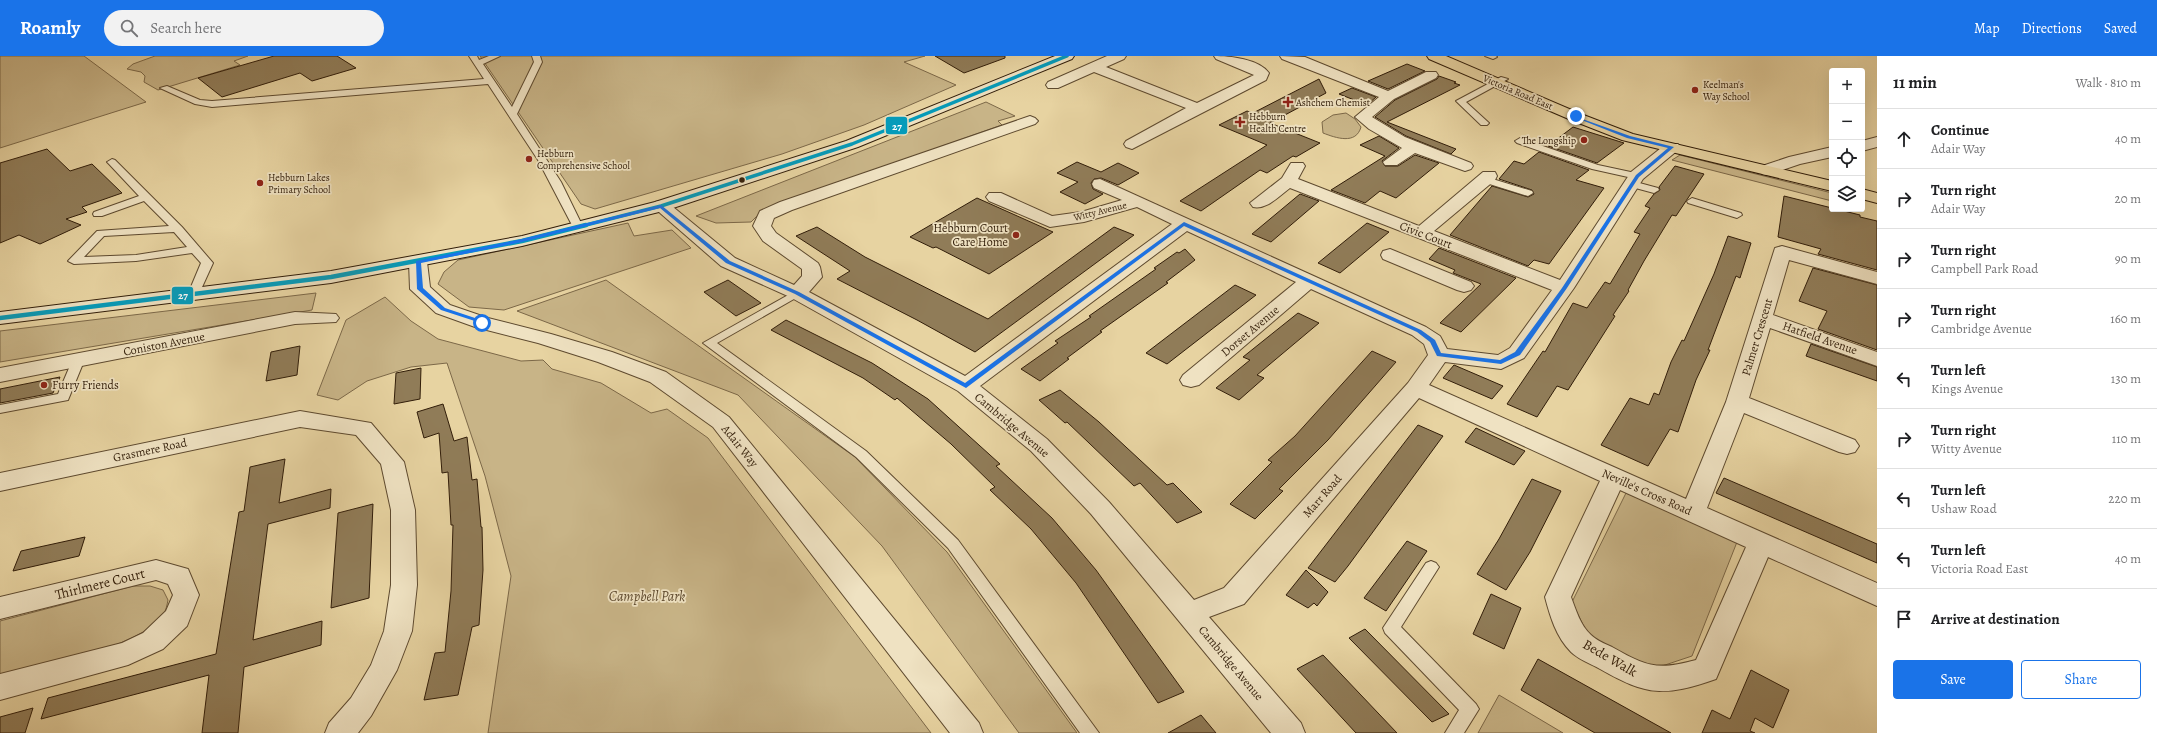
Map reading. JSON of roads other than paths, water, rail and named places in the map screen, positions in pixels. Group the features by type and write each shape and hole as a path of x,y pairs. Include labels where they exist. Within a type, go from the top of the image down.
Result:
{"main road":[{"name":"Victoria Road East","path":"1434,56 1500,80"},
{"name":"Victoria Road East","path":"1449,56 1628,137 1829,185"},
{"path":"1865,195 1877,198"}],"street":[{"path":"0,318 331,278 418,262 578,227 661,206 852,144 1067,56"},
{"path":"1053,85 1096,68 1120,56"},
{"path":"1132,144 1198,108 1261,77 1262,74 1256,69 1221,56"},
{"path":"1287,56 1318,65 1352,82 1388,96"},
{"path":"1246,65 1265,58"},
{"path":"1096,68 1198,108"},
{"path":"1431,76 1388,96 1364,117 1379,131 1414,147 1465,166"},
{"path":"797,293 812,277 811,267 769,237 762,226 766,215 786,206 1030,121"},
{"path":"1865,145 1877,142"},
{"path":"1391,162 1414,147"},
{"path":"1439,355 1501,362 1518,353 1564,288 1635,180 1672,147"},
{"path":"1768,170 1795,160 1829,153"},
{"name":"Civic Court","path":"1259,203 1293,174 1421,233 1564,288"},
{"path":"1421,233 1487,178"},
{"name":"Witty Avenue","path":"1100,184 1308,282 1419,331 1433,341 1439,355"},
{"name":"Witty Avenue","path":"995,197 1050,222 1084,217 1107,208 1138,202"},
{"name":"Cambridge Avenue","path":"661,206 728,262 797,293 966,386 1039,445 1100,508 1290,733"},
{"path":"966,386 1184,224"},
{"path":"1436,273 1466,250"},
{"name":"Palmer Crescent","path":"1693,513 1737,402 1782,252 1877,278"},
{"path":"1390,255 1464,286"},
{"name":"Adair Way","path":"418,262 420,289 443,309 482,323 544,338 592,353 658,377 721,422 968,733"},
{"name":"Dorset Avenue","path":"1191,380 1308,282"},
{"name":"Coniston Avenue","path":"0,375 295,318 329,318"},
{"name":"Hatfield Avenue","path":"1762,318 1877,359"},
{"name":"Marr Road","path":"1188,613 1234,596 1416,388 1439,355"},
{"name":"Neville's Cross Road","path":"1416,388 1877,595"},
{"path":"1737,402 1847,446"},
{"name":"Grasmere Road","path":"3,487 300,419 363,428 392,462 403,510 404,585 398,631 383,670 361,707 340,733"},
{"name":"Bede Walk","path":"1614,477 1558,597 1566,622 1581,644 1636,675 1655,679 1681,677 1706,670 1760,543"},
{"name":"Thirlmere Court","path":"0,608 156,570 179,576 186,595 177,618 153,641 147,644 128,653 0,687"}],"lane":[{"path":"496,56 476,60 530,137 570,208 578,227"},
{"path":"514,114 538,62 536,56"},
{"path":"1484,123 1460,101 1500,80"},
{"path":"164,88 198,102 212,104 491,81"},
{"path":"1520,141 1635,180 1654,190"},
{"path":"112,162 178,229 207,263 194,294"},
{"path":"1487,178 1528,194"},
{"path":"98,214 146,196"},
{"path":"1692,201 1737,215"},
{"path":"178,229 101,233 74,261 136,258 196,249"},
{"path":"797,293 710,343 861,454 953,544 1090,733"},
{"path":"0,409 63,396 78,361"},
{"path":"1431,568 1391,628 1470,709 1454,733"}],"place":[{"name":"Keelman's Way School","path":"1695,90"},
{"name":"Ashchem Chemist","path":"1288,102"},
{"name":"Hebburn Health Centre","path":"1240,122"},
{"name":"The Longship","path":"1584,140"},
{"name":"Hebburn Comprehensive School","path":"529,159"},
{"name":"Hebburn Lakes Primary School","path":"260,183"},
{"name":"Hebburn Court Care Home","path":"1016,235"},
{"name":"Furry Friends","path":"44,385"}],"park label":[{"name":"Campbell Park","path":"647,596"}]}
